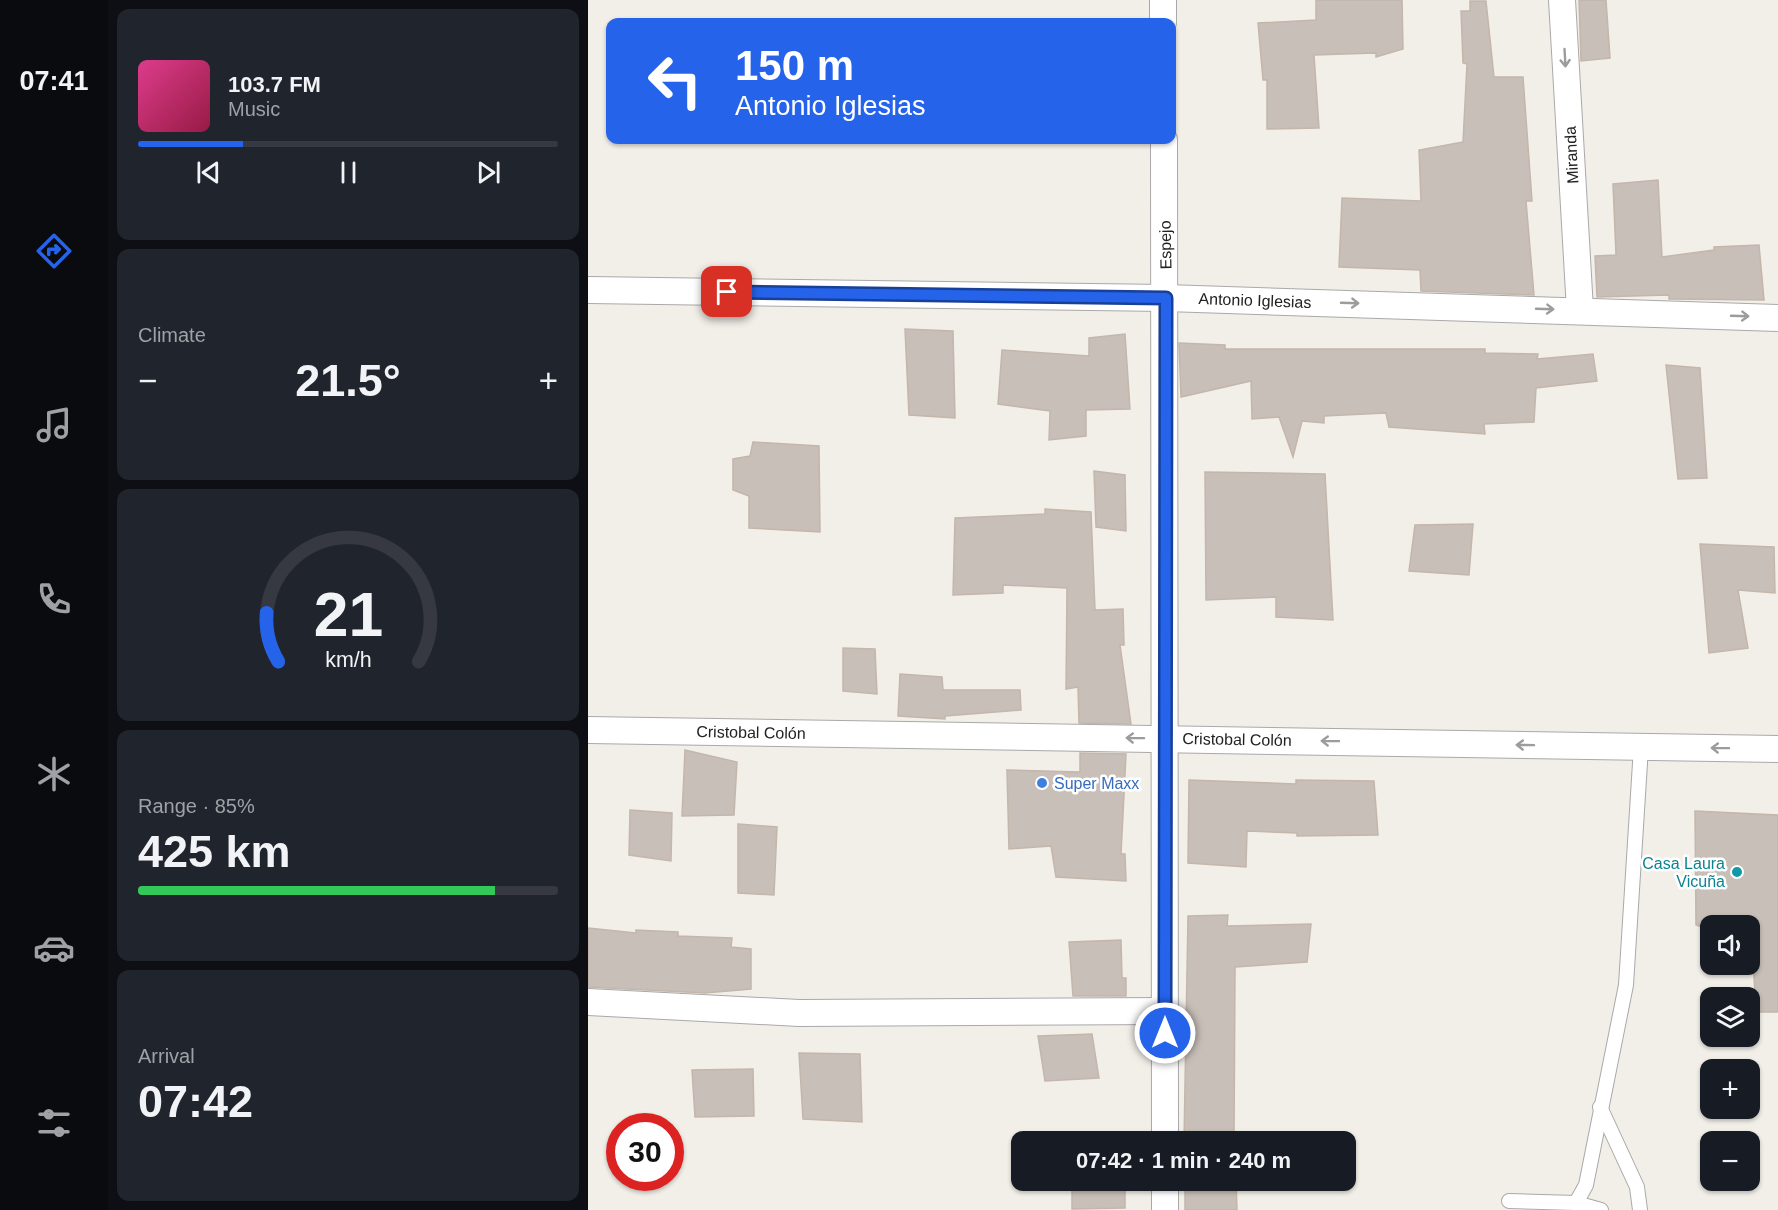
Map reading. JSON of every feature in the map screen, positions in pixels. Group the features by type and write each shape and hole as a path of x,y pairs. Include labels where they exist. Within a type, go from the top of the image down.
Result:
{"street":[{"path":"1162,0 1163,18"},
{"name":"Miranda","path":"1562,0 1580,310"},
{"name":"Espejo","path":"1164,144 1166,298 1163,738 1165,1131"},
{"name":"Antonio Iglesias","path":"588,290 1166,298 1778,318"},
{"name":"Cristobal Colón","path":"588,730 1778,749"},
{"path":"588,1002 799,1013 1165,1011"},
{"path":"1165,1191 1166,1210"}],"lane":[{"path":"1576,1203 1586,1185 1626,985 1641,747"},
{"path":"1600,1107 1636,1187 1640,1210"},
{"path":"1509,1202 1576,1203 1601,1210"}],"building":[{"path":"1316,0 1402,0 1403,49 1376,57 1376,53 1314,55 1319,128 1267,129 1267,80 1263,80 1258,23 1316,20"},
{"path":"1579,0 1606,0 1610,58 1581,61"},
{"path":"1470,1 1486,1 1494,77 1523,77 1532,201 1526,201 1534,295 1421,291 1420,270 1339,267 1342,198 1421,201 1419,150 1463,142 1467,64 1463,63 1461,11 1470,11"},
{"path":"1658,180 1662,257 1714,250 1714,247 1759,245 1764,300 1669,299 1669,295 1597,297 1595,256 1616,255 1613,184"},
{"path":"905,329 953,331 955,418 909,415"},
{"path":"1125,334 1130,409 1086,410 1086,436 1049,440 1050,411 998,404 1002,350 1089,356 1089,338"},
{"path":"1179,343 1225,345 1225,349 1485,349 1485,353 1538,354 1537,359 1593,354 1597,381 1536,388 1534,422 1484,424 1485,434 1389,427 1386,413 1324,416 1324,423 1302,421 1293,457 1279,417 1252,419 1251,381 1181,397"},
{"path":"1666,365 1700,368 1707,478 1678,479"},
{"path":"753,442 819,446 820,532 749,528 749,496 733,490 733,459 750,456"},
{"path":"1094,471 1125,475 1126,531 1096,527"},
{"path":"1205,472 1325,474 1333,620 1276,617 1276,597 1206,600"},
{"path":"1045,509 1091,512 1095,610 1123,609 1124,645 1120,645 1131,724 1079,723 1078,687 1066,689 1067,588 1003,585 1003,593 953,595 955,518 1045,514"},
{"path":"1473,524 1469,575 1409,571 1415,525"},
{"path":"1700,544 1774,547 1775,593 1738,590 1748,648 1709,653"},
{"path":"843,648 875,649 877,694 843,691"},
{"path":"900,674 942,677 943,690 1020,690 1021,710 945,716 945,719 898,716"},
{"path":"685,750 737,762 734,815 682,816"},
{"path":"1080,753 1126,754 1121,854 1125,854 1126,881 1056,877 1051,846 1009,849 1007,770 1080,772"},
{"path":"1189,780 1296,784 1296,780 1374,781 1378,835 1297,836 1297,833 1247,831 1246,867 1188,863"},
{"path":"630,810 672,813 671,861 629,855"},
{"name":"Casa Laura Vicuña","path":"1695,811 1778,815 1778,1012 1760,1012 1760,987 1755,987 1754,975 1760,975 1760,915 1700,915 1700,926 1696,925"},
{"path":"738,824 777,827 774,895 738,893"},
{"path":"1228,915 1227,926 1311,924 1307,962 1235,967 1234,1131 1184,1131 1188,916"},
{"path":"588,928 636,933 636,930 678,932 678,936 732,938 731,947 751,949 751,989 705,993 588,987"},
{"path":"1121,940 1122,978 1126,978 1126,996 1073,996 1069,942"},
{"path":"1092,1034 1099,1078 1045,1081 1038,1036"},
{"path":"799,1053 860,1054 862,1122 803,1119"},
{"path":"753,1069 754,1116 695,1117 692,1070"},
{"path":"1072,1191 1125,1191 1125,1208 1072,1209"},
{"path":"1185,1191 1236,1191 1237,1210 1185,1210"}],"place":[{"name":"Super Maxx","path":"1042,783"},
{"name":"Casa Laura Vicuña","path":"1737,872"}],"route":[{"path":"727,292 1166,298 1163,738 1165,1033"}]}
